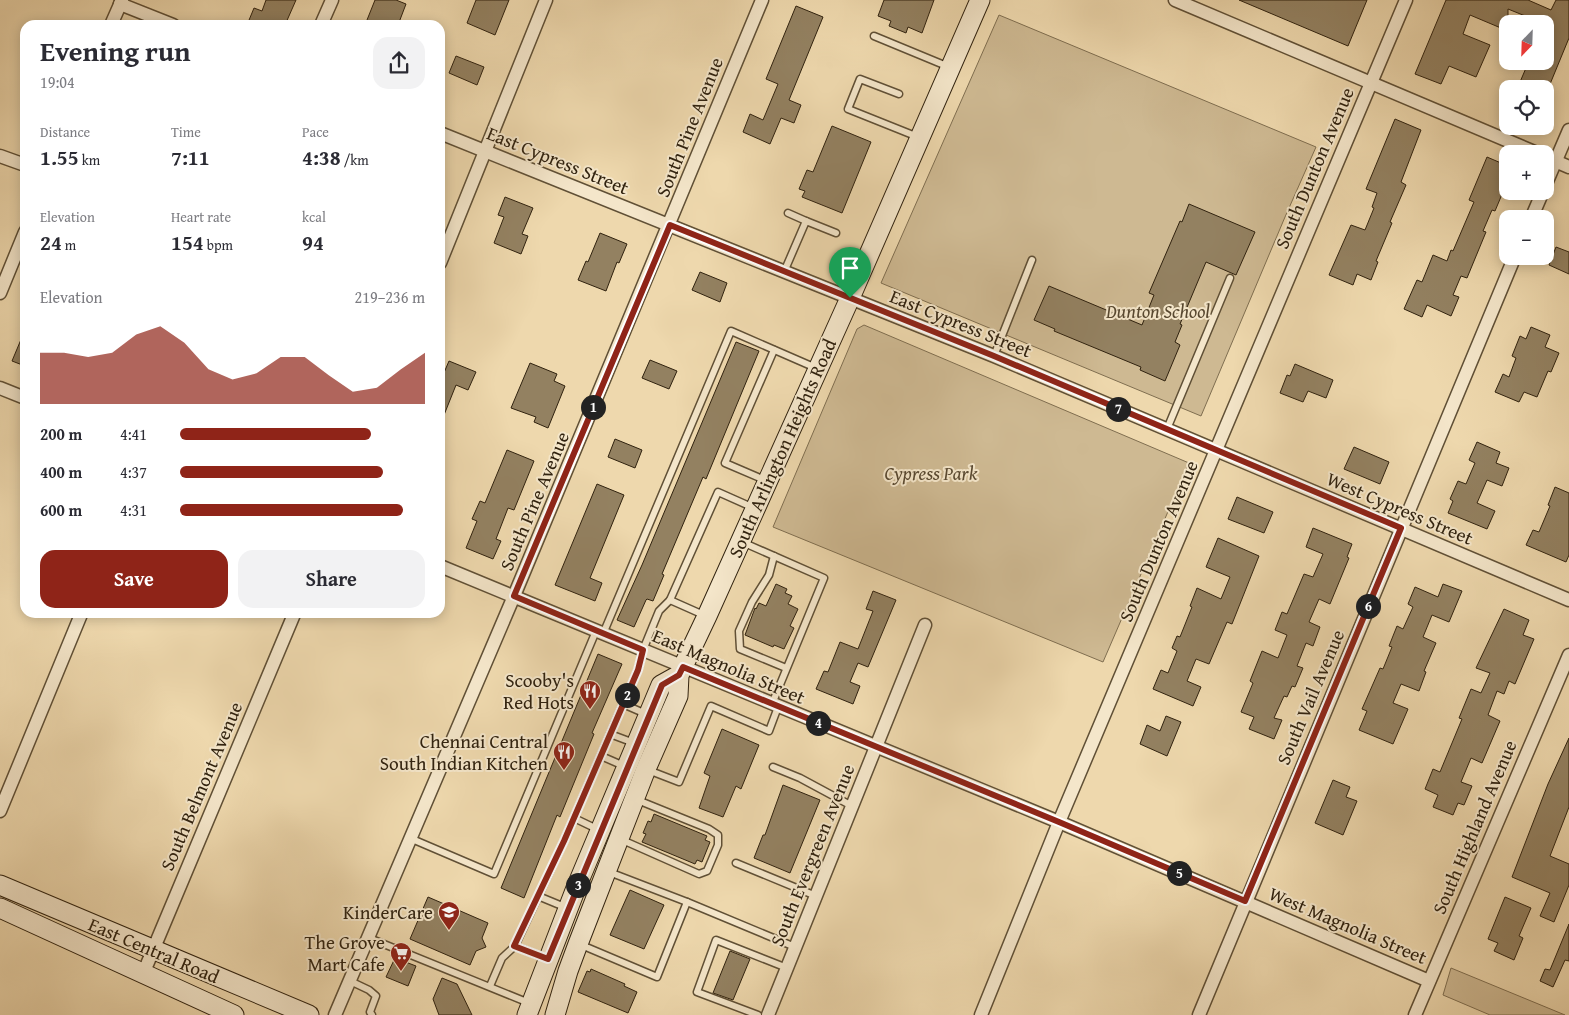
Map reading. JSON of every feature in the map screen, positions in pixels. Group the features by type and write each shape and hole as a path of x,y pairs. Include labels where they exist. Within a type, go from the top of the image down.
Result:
{"main road":[{"name":"South Arlington Heights Road","path":"528,1009 600,831 678,696 681,671 850,298 980,0"},
{"name":"South Arlington Heights Road","path":"555,1015 568,971 634,799 638,744 662,685 681,671"},
{"name":"East Central Road","path":"0,885 309,1015"},
{"name":"East Central Road","path":"0,908 234,1015"}],"street":[{"path":"323,20 332,0"},
{"path":"445,251 546,0"},
{"name":"South Pine Avenue","path":"335,1015 412,839 670,225 762,0"},
{"name":"South Dunton Avenue","path":"981,1015 1059,822 1406,0"},
{"path":"113,20 121,2 162,20"},
{"path":"1184,2 1518,145"},
{"path":"1554,152 1569,130"},
{"name":"East Cypress Street","path":"445,135 994,356 1217,451"},
{"path":"0,156 20,163"},
{"path":"1554,160 1569,167"},
{"path":"0,293 20,244"},
{"name":"South Vail Avenue","path":"1199,1015 1511,265"},
{"path":"0,388 20,396"},
{"name":"West Cypress Street","path":"1217,451 1569,600"},
{"name":"East Magnolia Street","path":"445,568 643,650 681,671 775,705 1059,822"},
{"path":"0,811 80,618"},
{"name":"South Belmont Avenue","path":"143,974 291,618"},
{"name":"South Evergreen Avenue","path":"768,1015 925,625"},
{"name":"South Highland Avenue","path":"1415,1015 1569,655"},
{"name":"West Magnolia Street","path":"1059,822 1429,980"}],"lane":[{"path":"874,36 950,67"},
{"path":"899,94 860,79 848,109 919,138"},
{"path":"788,213 836,233"},
{"path":"784,272 806,221"},
{"path":"994,356 1032,260"},
{"path":"1167,429 1230,278"},
{"path":"412,839 494,874 731,331 818,368"},
{"path":"768,481 725,463 774,350"},
{"path":"490,986 502,958 514,946 574,818 638,670 643,650 659,611 670,600 718,492 755,509"},
{"path":"601,756 679,782 711,706 769,731 786,668 824,578 741,541"},
{"path":"774,556 769,574 752,602 739,631 740,648 786,668"},
{"path":"670,600 707,616"},
{"path":"623,704 649,716"},
{"path":"610,734 638,744"},
{"path":"773,767 800,778 852,806"},
{"path":"619,838 699,874 707,871 718,845 718,835 709,829 634,799"},
{"path":"574,818 600,831"},
{"path":"736,863 816,896"},
{"path":"607,870 795,946"},
{"path":"538,896 568,908"},
{"path":"578,944 656,977 687,902"},
{"path":"369,938 490,986 528,1009"},
{"path":"758,1015 697,992 716,940 787,968"},
{"path":"514,946 548,959"},
{"path":"350,981 369,990 376,996 370,1012 372,1015"}],"green space":[{"name":"Dunton School","path":"999,15 1316,147 1201,416 881,283"},
{"name":"Cypress Park","path":"864,325 1189,463 1103,662 773,527 857,329"},
{"path":"1451,968 1565,1015 1490,1015 1443,995"}],"building":[{"path":"266,0 296,0 287,20 249,20 254,8 262,11"},
{"path":"375,0 396,0 406,4 400,20 367,20"},
{"path":"476,0 509,0 495,35 467,23"},
{"path":"884,0 934,0 922,33 908,27 906,33 889,26 891,21 878,16"},
{"path":"1239,0 1367,0 1348,46"},
{"path":"1446,0 1528,0 1551,10 1556,0 1569,0 1569,38 1552,80 1521,80 1525,70 1554,70 1554,15 1523,15 1508,9 1508,15 1499,15 1499,27 1470,15 1463,34 1490,45 1476,77 1449,66 1441,84 1415,74"},
{"path":"796,6 823,17 789,100 801,105 794,123 781,118 770,144 743,132 750,114 763,120 778,84 766,79"},
{"path":"456,56 484,67 477,85 449,73"},
{"path":"1395,119 1421,130 1401,182 1406,185 1390,222 1392,223 1376,261 1378,262 1371,280 1357,274 1353,285 1329,275 1351,225 1365,230 1374,208 1372,207 1377,193 1366,189"},
{"path":"832,126 871,142 842,213 802,197 805,191 799,189 807,170 813,172"},
{"path":"1487,157 1499,162 1500,200 1495,211 1492,210 1483,231 1486,232 1467,278 1461,276 1453,295 1459,297 1451,316 1427,305 1422,317 1404,309 1417,280 1422,282 1433,255 1447,261 1451,250 1453,251 1474,202 1469,200"},
{"path":"505,197 533,208 522,234 528,236 521,254 494,243 504,217 498,215"},
{"path":"1189,204 1255,232 1236,275 1206,262 1180,324 1182,325 1175,342 1180,345 1165,381 1140,370 1141,367 1054,331 1055,329 1034,320 1049,286 1142,325 1154,295 1149,293"},
{"path":"600,233 627,244 619,263 617,262 606,291 578,280"},
{"path":"1556,247 1569,252 1569,274 1549,265 1554,265"},
{"path":"700,272 727,283 720,302 692,290"},
{"path":"1531,327 1550,335 1545,347 1559,353 1551,372 1548,371 1537,397 1524,392 1519,402 1495,392 1503,374 1509,377 1516,358 1512,356 1520,336 1526,339"},
{"path":"20,342 20,364 12,361"},
{"path":"736,342 759,351 706,479 703,477 662,574 664,575 653,601 646,600 634,627 617,620"},
{"path":"650,360 677,371 669,389 642,378"},
{"path":"449,361 476,372 468,390 456,385 445,412 445,370"},
{"path":"530,363 557,374 554,381 565,386 548,428 534,422 536,417 511,408"},
{"path":"1295,364 1333,380 1326,398 1308,391 1303,402 1280,393 1287,375 1290,376"},
{"path":"615,439 642,450 635,468 608,457"},
{"path":"1477,442 1500,452 1496,463 1509,468 1502,486 1487,480 1477,503 1495,511 1487,529 1448,513 1453,501 1450,499 1458,481 1466,484 1475,463 1469,460"},
{"path":"1354,447 1389,462 1380,484 1344,469"},
{"path":"507,450 534,461 514,510 508,508 496,539 501,541 493,559 466,548 477,521 472,519 480,501 485,503"},
{"path":"597,484 624,495 590,578 602,583 595,601 555,585"},
{"path":"1555,487 1569,493 1569,555 1566,562 1526,545 1533,530 1539,532 1550,506 1548,505"},
{"path":"1237,497 1273,512 1264,533 1228,519"},
{"path":"1313,528 1352,544 1347,557 1349,558 1330,604 1319,599 1309,622 1320,627 1313,646 1306,643 1297,666 1303,668 1295,687 1292,686 1287,697 1284,696 1274,718 1282,720 1274,739 1249,729 1254,717 1241,712 1253,683 1250,681 1262,651 1278,658 1287,635 1275,630 1282,612 1287,614 1304,574 1313,577 1323,554 1306,547"},
{"path":"1218,538 1259,556 1232,624 1227,622 1209,664 1196,659 1187,681 1201,687 1193,706 1153,689 1161,670 1168,673 1177,651 1172,648 1177,636 1180,637 1192,607 1190,606 1197,588 1221,599 1230,577 1206,567"},
{"path":"776,584 787,589 785,593 792,596 788,604 798,609 790,626 794,628 784,649 774,645 773,647 745,635 755,608 759,603 766,606"},
{"path":"1443,584 1462,591 1449,622 1432,615 1423,637 1436,643 1424,671 1426,672 1419,691 1401,684 1393,703 1408,709 1393,744 1359,730 1367,711 1362,709 1380,668 1383,669 1392,647 1389,646 1397,626 1403,629 1413,607 1408,604 1415,587 1438,597"},
{"path":"873,591 896,600 868,667 858,663 850,682 860,686 853,704 816,689 824,671 828,672 840,642 858,649 873,611 866,609"},
{"path":"1504,609 1529,620 1523,635 1534,639 1515,684 1509,681 1504,694 1497,691 1488,715 1500,721 1482,763 1471,758 1461,782 1472,786 1464,805 1458,803 1453,815 1433,807 1438,795 1425,789 1433,769 1440,772 1462,719 1459,718 1471,689 1481,693 1490,673 1476,668"},
{"path":"598,654 622,664 592,733 594,734 560,817 557,815 524,898 501,888"},
{"path":"1166,716 1181,722 1167,756 1140,744 1147,725 1160,731"},
{"path":"722,729 759,745 741,789 736,786 723,817 699,808 710,776 704,773"},
{"path":"1569,738 1569,807 1550,856 1569,864 1569,885 1554,922 1540,916 1550,893 1512,877 1548,784"},
{"path":"1333,780 1350,787 1346,797 1357,801 1343,835 1315,823"},
{"path":"783,785 820,800 790,873 754,858 763,835 765,835"},
{"path":"654,814 707,836 705,840 710,842 702,862 697,860 695,864 642,842 646,834 643,833 648,821 651,822"},
{"path":"630,890 664,905 644,949 610,935"},
{"name":"KinderCare","path":"428,897 488,923 482,938 486,947 476,951 470,965 410,939"},
{"path":"1505,897 1531,908 1519,936 1523,938 1514,960 1494,951 1498,943 1488,939"},
{"path":"1569,924 1569,961 1565,960 1553,987 1540,981 1545,969 1550,970"},
{"path":"730,951 750,959 733,1000 713,993"},
{"path":"395,958 416,966 408,986 386,977"},
{"path":"591,969 625,984 624,986 637,992 628,1013 578,992 587,971 590,972"},
{"path":"442,978 457,984 472,1015 439,1015 433,999"}],"place":[{"name":"Scooby's Red Hots","path":"590,710"},
{"name":"Chennai Central South Indian Kitchen","path":"564,771"},
{"name":"KinderCare","path":"449,931"},
{"name":"The Grove Mart Cafe","path":"401,972"}],"route":[{"path":"670,225 850,298 994,356 1401,528 1245,901 683,667 679,675 662,685 548,959 514,946 564,841 638,670 643,650 514,596 670,225"}]}
